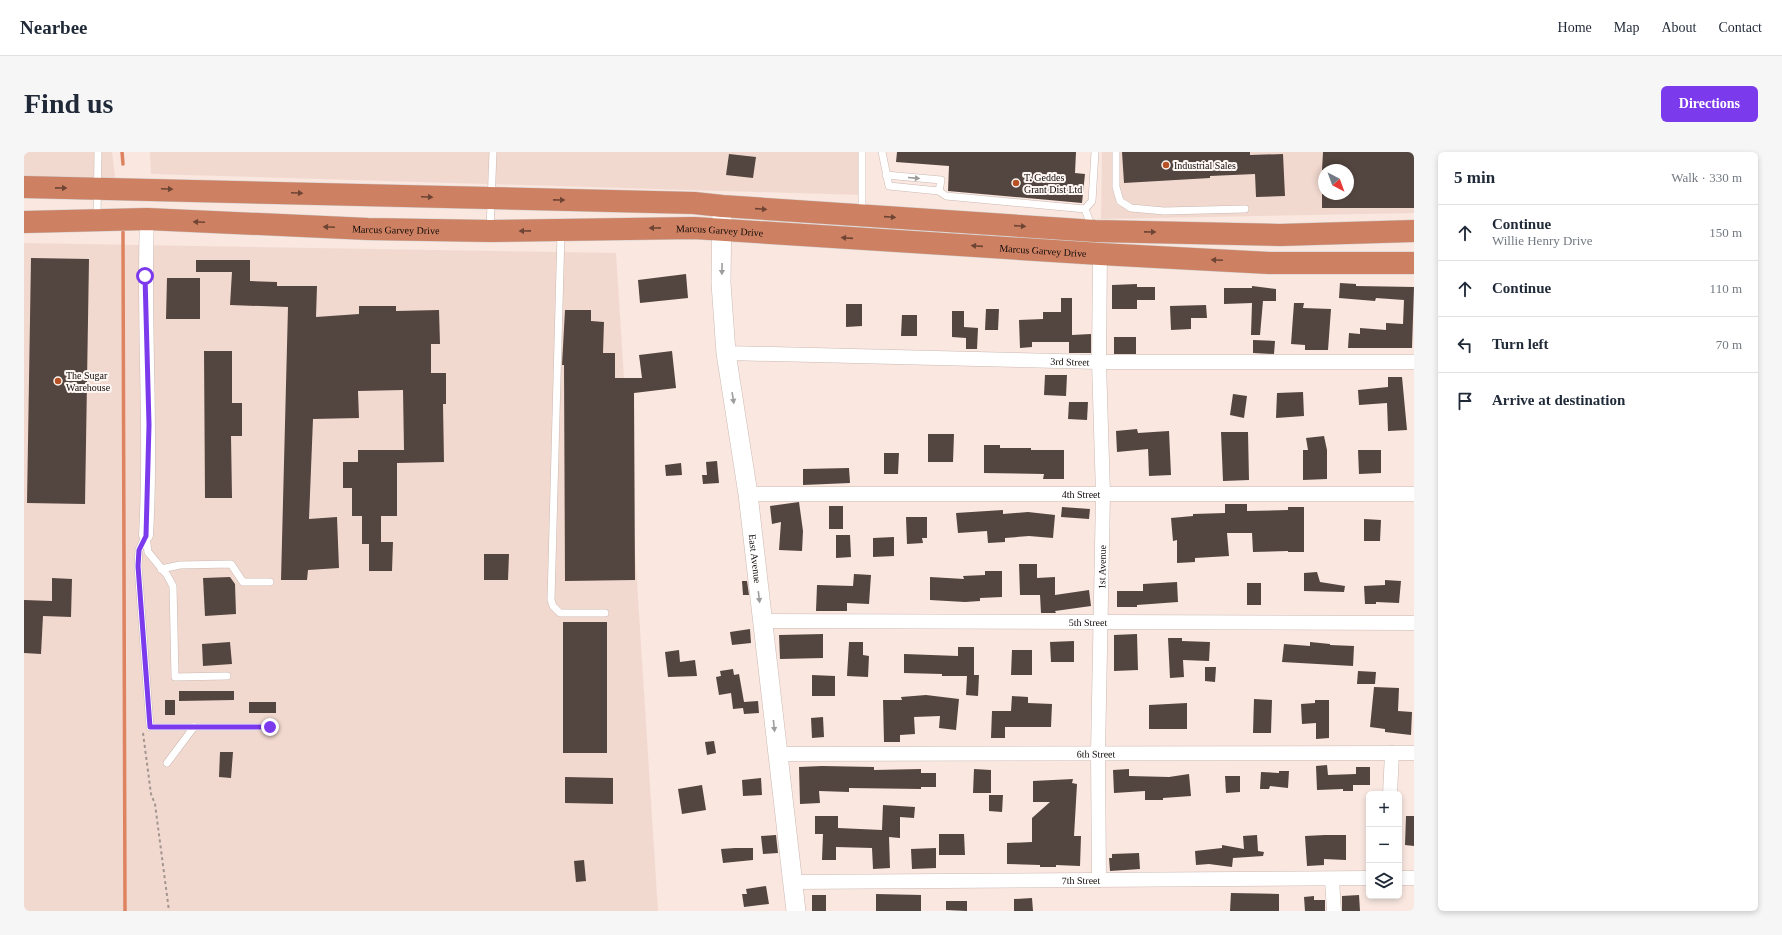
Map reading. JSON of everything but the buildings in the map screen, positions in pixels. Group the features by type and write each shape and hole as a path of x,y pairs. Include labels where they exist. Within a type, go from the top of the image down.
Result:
{"highway":[{"path":"24,187 694,203 1089,231 1280,235 1414,231"},
{"name":"Marcus Garvey Drive","path":"24,222 132,219 368,229 490,231 694,228 1100,254 1256,262 1414,263"},
{"path":"1256,262 1309,258 1414,255"}],"main road":[{"name":"East Avenue","path":"722,206 721,283 726,353 748,494 796,911"}],"street":[{"path":"132,219 145,276 149,425 146,536"},
{"name":"1st Avenue","path":"1099,880 1098,754 1103,495 1099,362 1100,254"},
{"name":"3rd Street","path":"726,353 1099,362 1414,362"},
{"name":"4th Street","path":"748,494 1414,494"},
{"name":"5th Street","path":"762,621 1414,622"},
{"path":"1390,791 1392,753"},
{"name":"6th Street","path":"777,754 1414,753"},
{"name":"7th Street","path":"793,882 1332,880 1366,878"},
{"path":"1402,878 1414,878"},
{"path":"1332,880 1334,911"}],"lane":[{"path":"97,221 114,188 98,152"},
{"path":"490,231 493,152"},
{"path":"862,152 862,215"},
{"path":"882,152 889,186 939,191 946,196 1085,209"},
{"path":"1085,209 1092,201 1095,152"},
{"path":"1116,152 1116,187 1120,201 1131,208 1164,211 1245,209"},
{"path":"886,175 941,180 939,191"},
{"path":"1085,209 1089,220 1089,231"},
{"path":"561,230 551,600 553,606 560,613 605,613"},
{"path":"146,536 148,552 173,586 175,677 227,676"},
{"path":"146,536 139,550 138,566 150,727 270,727"},
{"path":"161,569 180,564 231,564 243,582 270,582"},
{"path":"167,763 194,727"}],"shaded area":[{"path":"24,152 112,152 116,184 24,182"},
{"path":"150,152 859,152 860,195 151,174"},
{"path":"1102,152 1414,152 1414,213 1101,219"},
{"path":"24,243 616,253 658,911 24,911"}],"waterway":[{"path":"122,152 123,164"},
{"path":"123,232 125,911"}],"place":[{"name":"Industrial Sales","path":"1166,165"},
{"name":"T. Geddes Grant Dist Ltd","path":"1016,183"},
{"name":"The Sugar Warehouse","path":"58,381"}],"route":[{"path":"145,276 149,425 147,516 146,536 139,550 138,566 150,727 270,727"}]}
